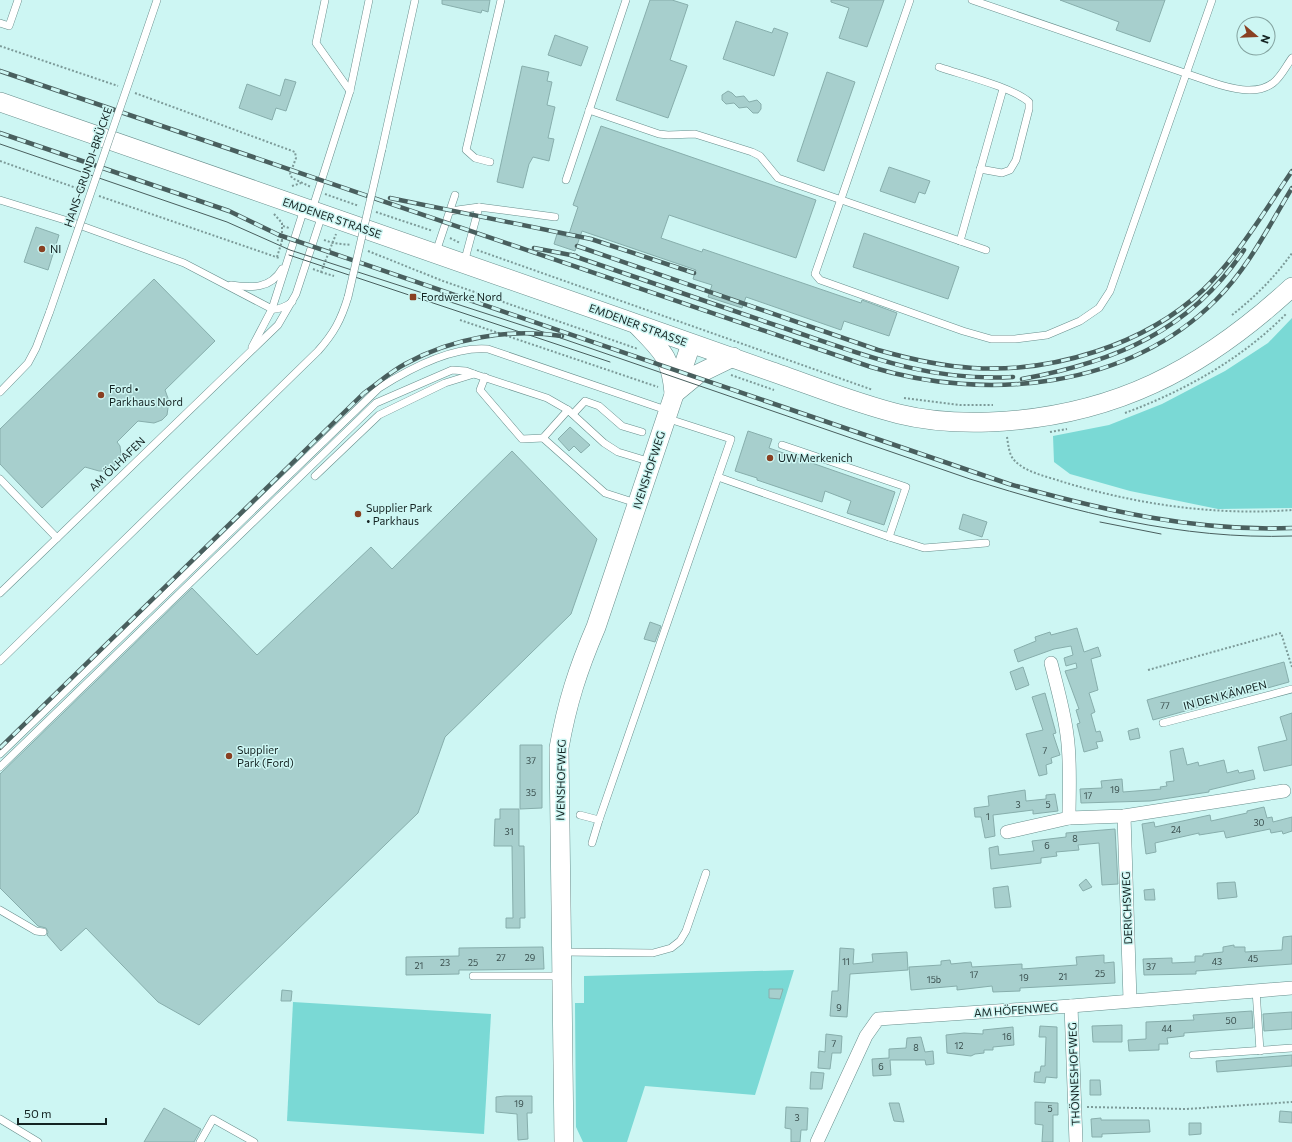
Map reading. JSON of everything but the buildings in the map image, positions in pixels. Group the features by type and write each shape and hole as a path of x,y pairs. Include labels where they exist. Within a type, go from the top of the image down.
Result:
{"street":[{"name":"EMDENER STRASSE","path":"0,102 435,253 467,255 636,324 900,414 960,421 986,422 1022,420 1084,410 1141,390 1184,369 1222,345 1269,308 1292,287"},
{"name":"EMDENER STRASSE","path":"1269,308 1292,275"},
{"path":"636,324 667,358 673,379 668,404"},
{"name":"IVENSHOFWEG","path":"563,1142 559,748 565,712 582,660 596,627 652,462 668,404 691,344"},
{"path":"668,404 708,368 733,358"},
{"path":"1051,663 1063,709 1070,758 1069,818"},
{"path":"1007,832 1069,818 1124,816 1284,791"},
{"name":"DERICHSWEG","path":"1124,816 1130,1000"},
{"name":"AM HÖFENWEG","path":"817,1142 866,1036 878,1019 1071,1006 1292,988"},
{"name":"THÖNNESHOFWEG","path":"1071,1006 1076,1142"}],"lane":[{"path":"0,23 9,26 18,0"},
{"name":"HANS-GRUNDI-BRÜCKE","path":"0,392 28,363 36,348 157,0"},
{"path":"325,0 316,43 350,91"},
{"path":"312,211 350,91 370,0"},
{"path":"0,661 318,351 332,334 343,314 348,297 415,0"},
{"path":"490,162 475,158 466,150 501,0"},
{"path":"566,180 626,0"},
{"path":"910,0 815,274 820,280 963,331 991,339 1014,340 1047,335 1080,321 1098,308 1110,290 1212,0"},
{"path":"972,0 1219,85 1257,90 1273,83 1292,58"},
{"path":"938,67 1003,89 1023,97 1029,102 1030,109 1016,160 1010,170 1002,173 980,169"},
{"path":"960,241 1003,89"},
{"path":"589,110 659,134 668,136 695,134 752,152 760,156 778,178 840,201 986,250"},
{"path":"435,253 455,195"},
{"path":"0,200 68,221 184,262 272,309 275,310 287,306 292,301"},
{"path":"450,210 479,207 555,217"},
{"path":"467,255 479,207"},
{"name":"AM ÖLHAFEN","path":"249,352 272,309 287,260 312,211"},
{"name":"AM ÖLHAFEN","path":"0,593 278,325 292,301 304,267 312,211"},
{"path":"225,283 243,287 265,285 273,281 287,260"},
{"path":"0,754 374,394 394,380 438,357 469,349 488,349 668,404 731,439 592,843"},
{"path":"0,767 376,403 452,370 466,371 547,398 570,412 604,443 618,452 652,462"},
{"path":"315,476 379,415 445,383 474,374"},
{"path":"485,377 480,390 522,439 543,438 570,412 585,401 599,406 622,426 642,432"},
{"path":"543,438 605,493 638,503"},
{"path":"782,445 906,487 889,536"},
{"path":"718,477 924,548 986,543"},
{"path":"0,479 57,538"},
{"name":"IN DEN KÄMPEN","path":"1163,723 1292,689"},
{"path":"580,815 599,820"},
{"path":"561,952 653,952 671,948 680,941 686,932 706,873"},
{"path":"0,910 36,931 43,932"},
{"path":"473,976 561,976"},
{"path":"1256,990 1260,1051"},
{"path":"1193,1055 1292,1048"},
{"path":"0,1119 38,1142"},
{"path":"200,1142 213,1119 254,1142"}],"path":[{"path":"0,46 119,87"},
{"path":"134,92 295,152 296,158 290,174 292,178 318,191 363,207"},
{"path":"0,161 86,191"},
{"path":"93,194 287,260"},
{"path":"370,210 442,234 467,255 874,390"},
{"path":"277,257 282,241 278,240"},
{"path":"321,272 334,243 347,243 354,246"},
{"path":"361,248 443,281 641,349"},
{"path":"1229,318 1257,296 1280,270 1292,253"},
{"path":"304,267 334,276"},
{"path":"1123,414 1153,403 1225,364 1257,340 1292,308"},
{"path":"460,320 660,388 668,404"},
{"path":"708,368 776,391"},
{"path":"898,397 960,405 1000,405"},
{"path":"1044,433 1072,428"},
{"path":"1000,437 1014,436"},
{"path":"1007,437 1012,459 1023,467 1043,476 1109,495 1208,510 1251,513 1292,510"},
{"path":"1148,670 1281,633 1292,667"},
{"path":"1075,1106 1186,1109 1292,1102"}],"shaded area":[{"path":"1292,318 1292,508 1218,509 1130,491 1070,474 1054,462 1053,436 1109,425 1162,404 1225,371 1268,343"},
{"path":"794,970 755,1095 645,1086 627,1142 583,1142 576,1127 575,1003 584,1003 584,976"},
{"path":"293,1002 491,1014 484,1134 287,1121"}],"tram line":[{"path":"0,144 227,222 290,250 546,333 970,479 1009,491 1089,513 1169,528 1251,536 1292,536"},
{"path":"289,255 610,362"},
{"path":"1100,522 1161,534"}],"railway":[{"path":"0,71 871,367 915,378 961,384 1007,385 1053,380 1098,370 1141,353 1180,330 1228,288 1248,261 1292,188"},
{"path":"0,133 229,211 279,235 1009,484 1044,494 1114,510 1184,523 1256,528 1292,528"},
{"path":"577,246 878,350 925,362 949,366 973,368 1034,366 1096,352 1126,340 1154,326 1180,309 1203,290 1228,263 1292,171"},
{"path":"390,198 591,239 694,273"},
{"path":"534,248 576,256"},
{"path":"1022,379 1056,372 1088,363 1119,352 1148,338 1175,322 1200,302 1223,278 1244,250"},
{"path":"571,255 893,364 951,375 1013,377"},
{"path":"0,748 364,393 389,374 399,367 423,355 481,337 522,333 562,336"}],"place":[{"name":"NI","path":"42,249"},
{"name":"Fordwerke Nord","path":"413,297"},
{"name":"Ford • Parkhaus Nord","path":"101,395"},
{"name":"UW Merkenich","path":"770,458"},
{"name":"Supplier Park • Parkhaus","path":"358,514"},
{"name":"Supplier Park (Ford)","path":"229,756"}]}
